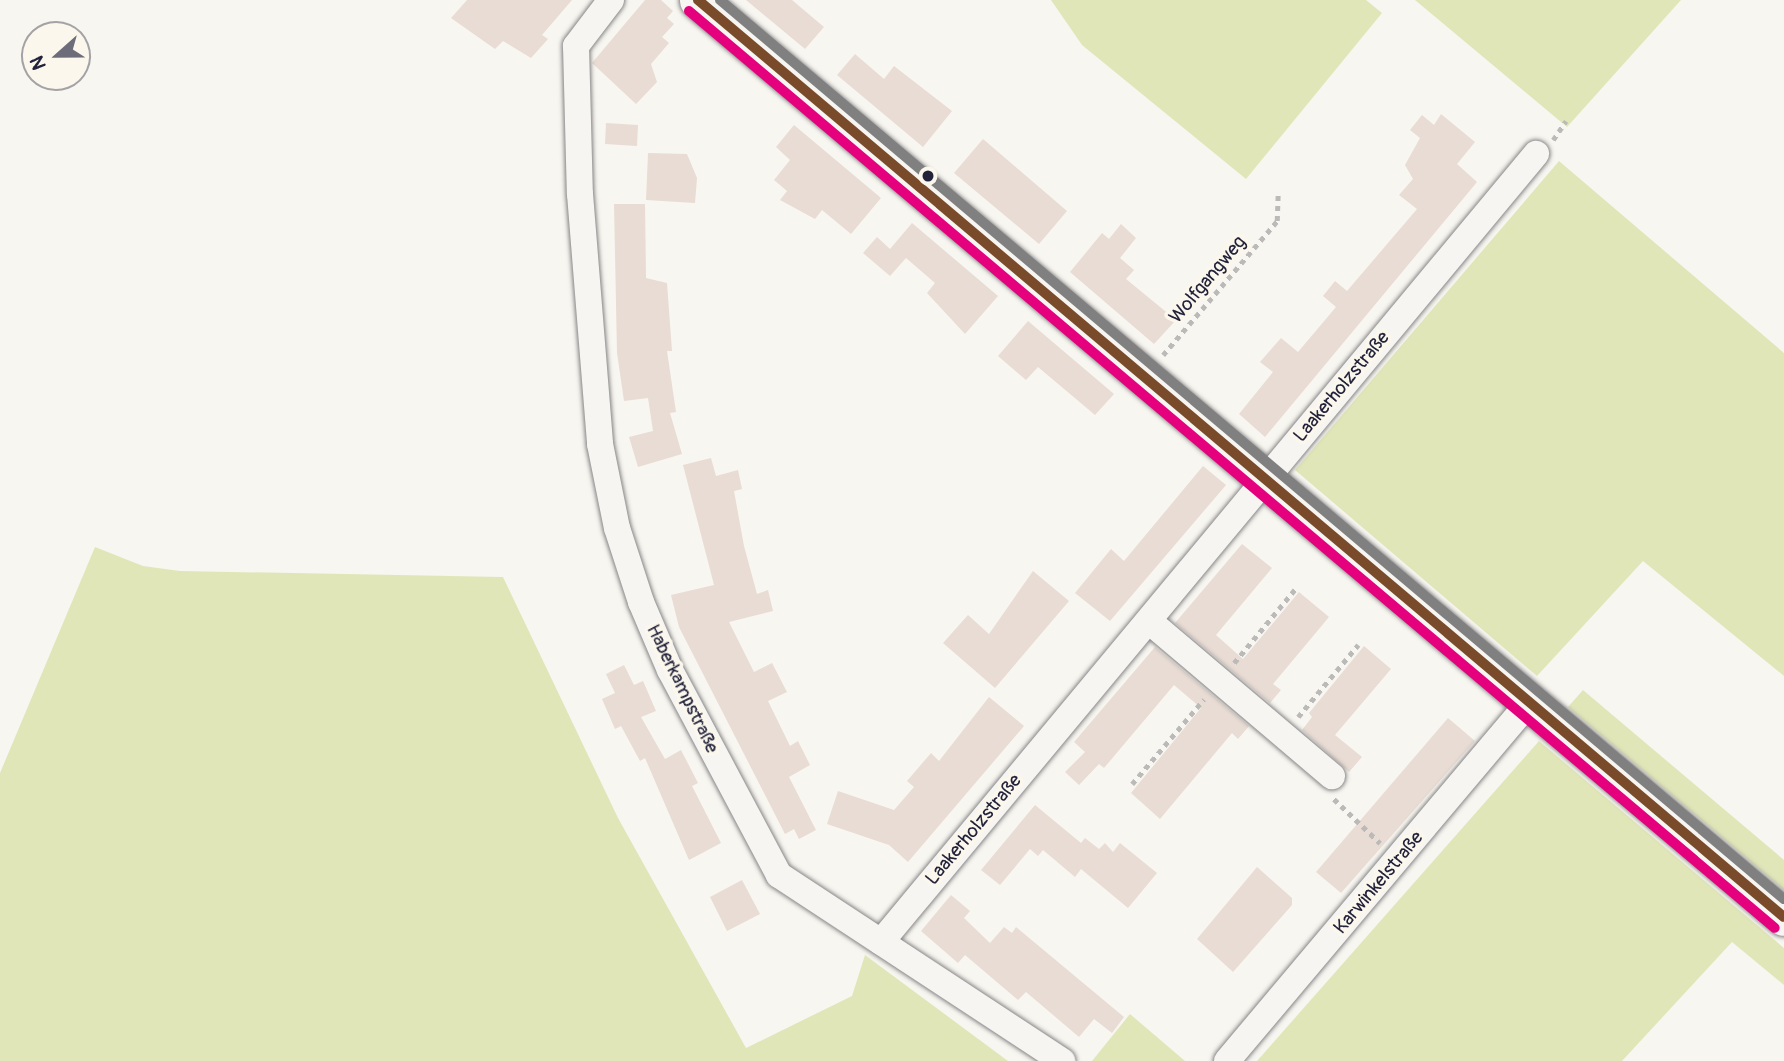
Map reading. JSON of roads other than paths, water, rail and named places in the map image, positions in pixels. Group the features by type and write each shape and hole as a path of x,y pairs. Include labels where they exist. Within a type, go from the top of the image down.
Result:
{"main road":[{"path":"698,0 1784,916"}],"street":[{"name":"Haberkampstraße","path":"611,0 580,36 575,64 590,360 617,528 670,670 779,875 1062,1061"},
{"name":"Laakerholzstraße","path":"881,942 1536,154"},
{"path":"1149,621 1332,776"},
{"name":"Karwinkelstraße","path":"1227,1061 1400,859 1529,702"}]}
